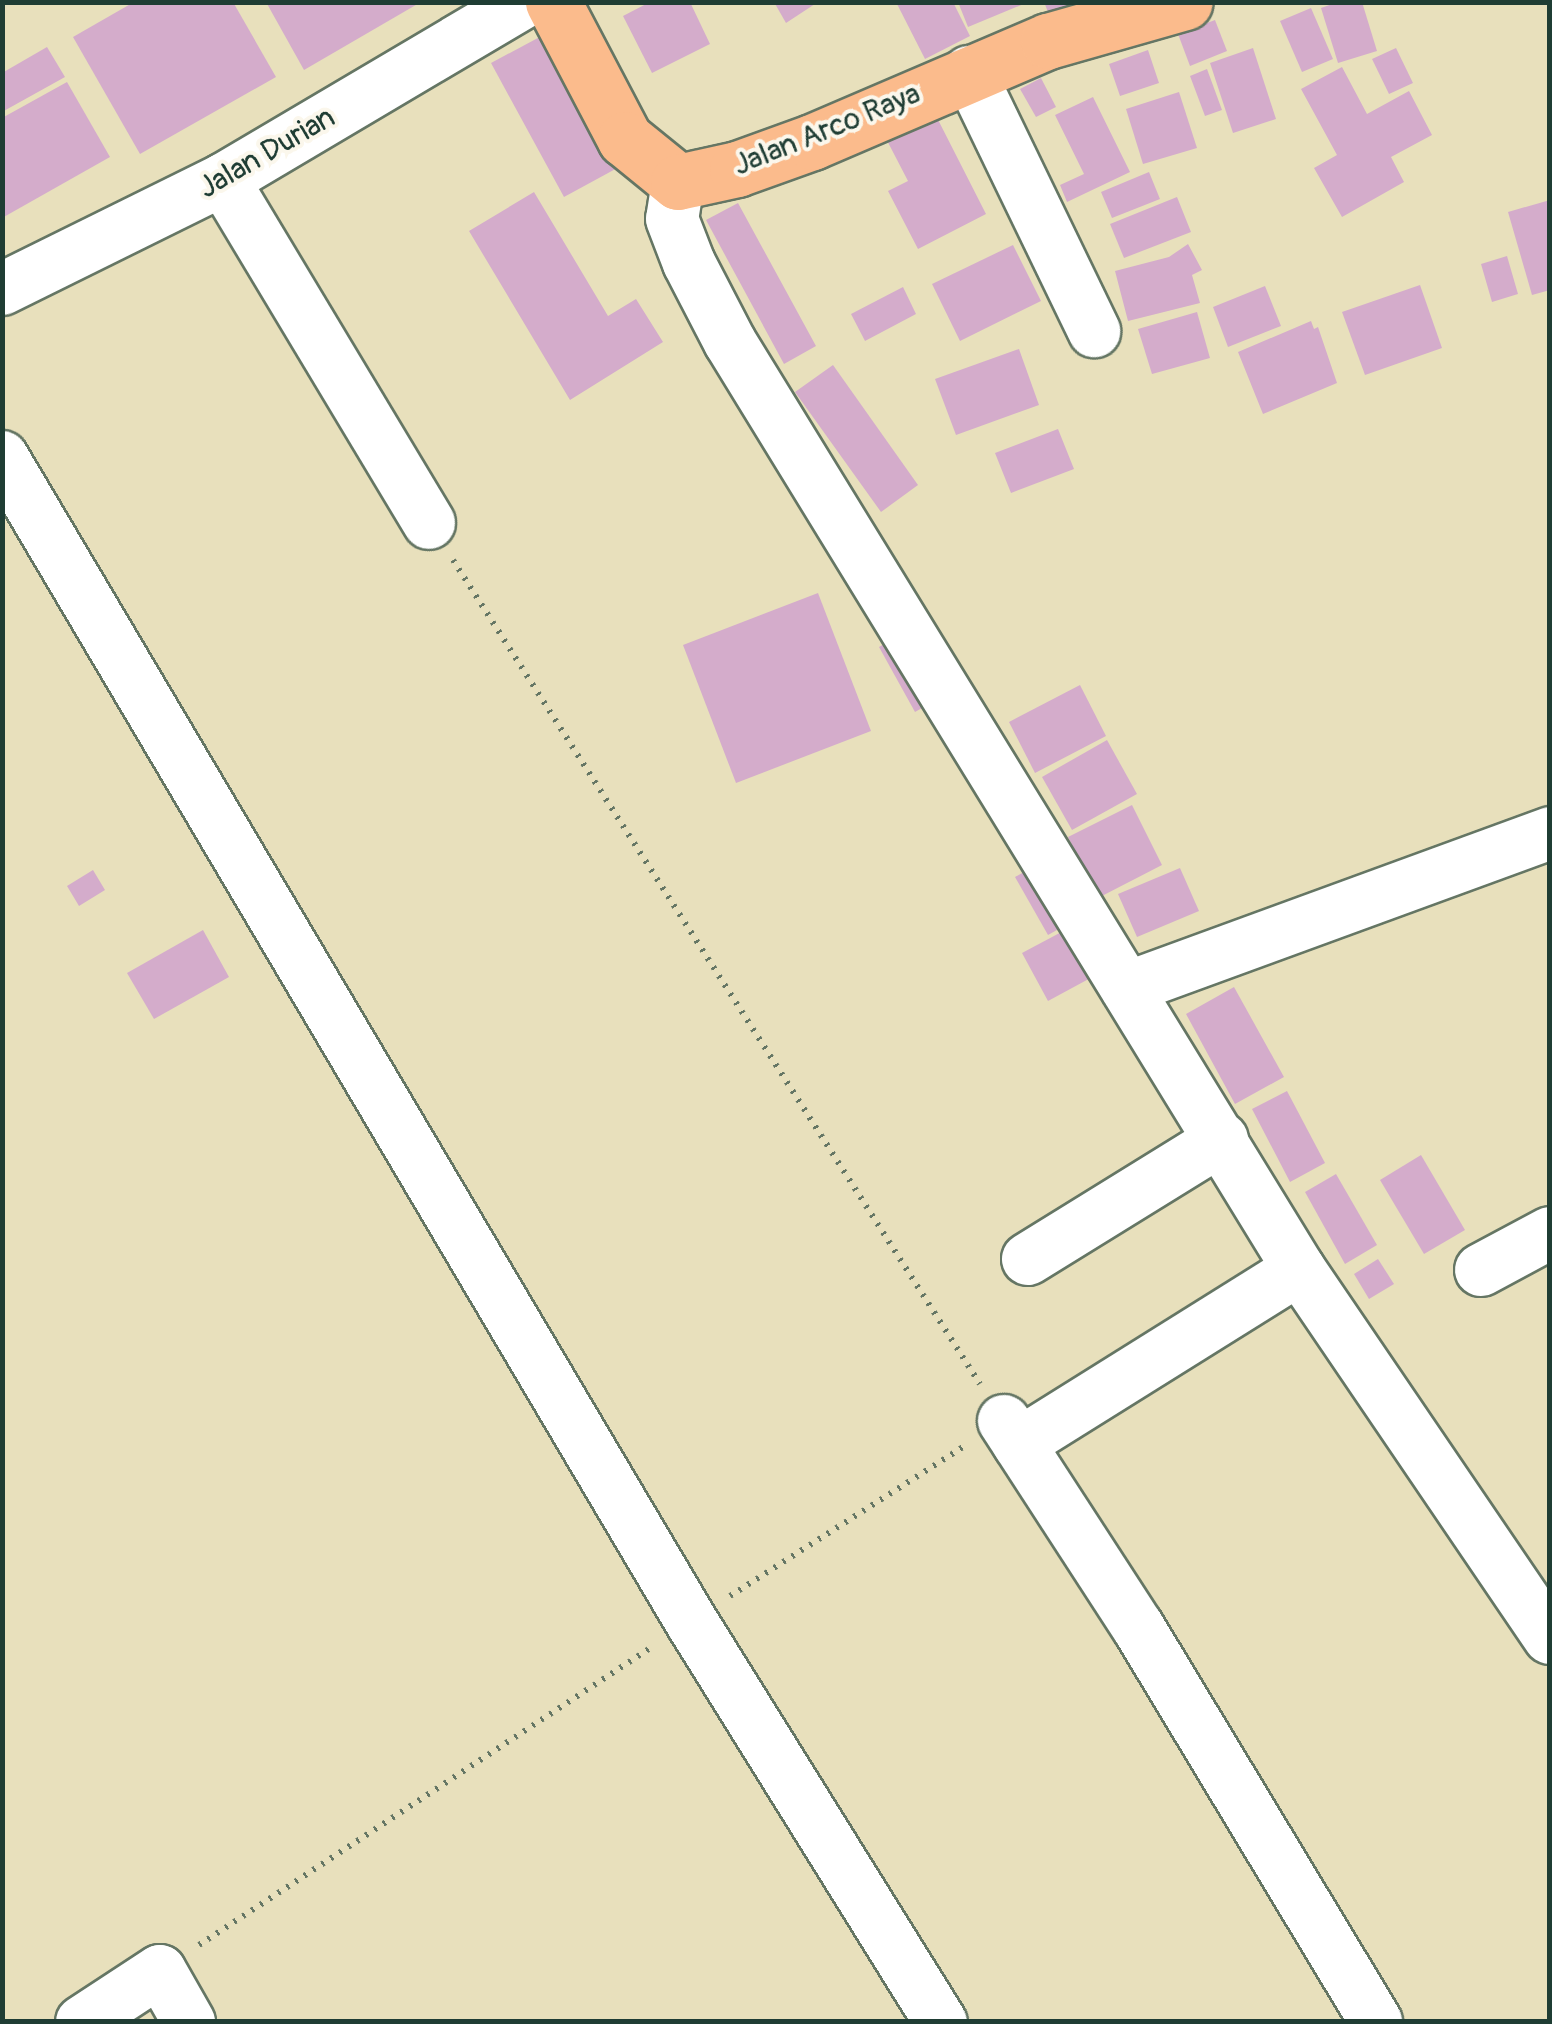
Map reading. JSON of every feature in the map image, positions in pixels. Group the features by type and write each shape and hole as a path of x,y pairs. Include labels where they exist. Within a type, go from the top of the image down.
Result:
{"main road":[{"path":"553,2 625,139 678,182"},
{"name":"Jalan Arco Raya","path":"678,182 737,169 812,142 1048,41 1186,2"}],"street":[{"name":"Jalan Durian","path":"2,289 223,180 524,2"},
{"path":"969,72 1094,330"},
{"path":"223,180 429,523"},
{"path":"678,182 672,219 730,342 1300,1269 1550,1638"},
{"path":"2,457 691,1621 941,2022"},
{"path":"1128,988 1550,833"},
{"path":"1028,1260 1222,1138"},
{"path":"1481,1270 1550,1233"},
{"path":"1300,1269 1012,1432 1138,1627 1376,2022"},
{"path":"82,2022 160,1971 189,2022"}],"path":[{"path":"160,1971 691,1621 1012,1432 429,523"}],"building":[{"path":"134,2 233,2 276,77 140,154 73,37"},
{"path":"266,2 421,2 304,70"},
{"path":"650,2 690,2 710,44 652,73 623,16"},
{"path":"774,2 818,2 786,23"},
{"path":"896,2 953,2 970,36 925,59"},
{"path":"958,2 1026,2 1026,3 968,27"},
{"path":"1044,2 1083,2 1050,17"},
{"path":"1338,2 1362,2 1377,51 1338,63 1321,8"},
{"path":"1311,8 1333,59 1302,72 1280,21"},
{"path":"1215,20 1227,51 1190,66 1178,34"},
{"path":"549,32 621,166 564,197 491,63"},
{"path":"47,47 65,77 2,112 2,73"},
{"path":"1253,48 1276,119 1233,133 1210,63"},
{"path":"1396,48 1413,83 1389,94 1372,59"},
{"path":"1148,50 1159,83 1120,96 1109,64"},
{"path":"1342,67 1367,114 1409,91 1432,135 1391,157 1404,182 1342,217 1314,168 1337,155 1301,89"},
{"path":"1207,69 1222,110 1205,116 1190,76"},
{"path":"1041,78 1056,107 1036,117 1020,89"},
{"path":"67,82 110,157 2,218 2,118"},
{"path":"1179,92 1197,148 1143,164 1126,109"},
{"path":"1093,97 1130,172 1067,202 1060,185 1084,174 1055,115"},
{"path":"929,102 986,214 918,249 888,191 908,181 880,127"},
{"path":"1149,172 1160,199 1112,218 1101,192"},
{"path":"534,192 608,316 636,299 663,342 570,400 469,231"},
{"path":"1177,197 1191,232 1124,258 1110,224"},
{"path":"1550,200 1550,290 1532,295 1508,212"},
{"path":"738,203 816,346 784,364 706,220"},
{"path":"1188,244 1202,270 1192,275 1200,303 1128,321 1115,271 1169,257"},
{"path":"1013,245 1041,301 960,341 932,284"},
{"path":"1507,256 1518,294 1492,302 1481,264"},
{"path":"1420,285 1442,348 1365,375 1342,312"},
{"path":"1265,286 1281,326 1228,347 1213,307"},
{"path":"903,287 916,314 865,341 851,314"},
{"path":"1197,312 1210,358 1152,374 1138,329"},
{"path":"1311,321 1314,329 1318,327 1337,383 1263,414 1238,352"},
{"path":"1019,349 1039,405 956,435 935,379"},
{"path":"833,365 918,485 881,512 795,392"},
{"path":"1058,429 1074,469 1011,493 995,453"},
{"path":"818,593 871,731 736,783 683,645"},
{"path":"907,631 943,696 915,712 879,647"},
{"path":"1080,685 1106,736 1035,773 1009,722"},
{"path":"1107,740 1137,794 1072,830 1042,777"},
{"path":"1132,805 1162,865 1098,898 1068,837"},
{"path":"1040,863 1073,921 1048,935 1015,877"},
{"path":"1180,868 1199,911 1137,937 1118,894"},
{"path":"93,870 105,890 79,906 67,886"},
{"path":"1084,920 1109,968 1048,1001 1022,953"},
{"path":"203,930 229,977 154,1019 127,973"},
{"path":"1234,987 1284,1077 1235,1104 1186,1014"},
{"path":"1287,1091 1325,1163 1290,1182 1252,1109"},
{"path":"1421,1155 1465,1230 1424,1254 1380,1180"},
{"path":"1336,1174 1377,1245 1345,1264 1305,1192"},
{"path":"1378,1259 1394,1284 1369,1299 1354,1274"}]}
